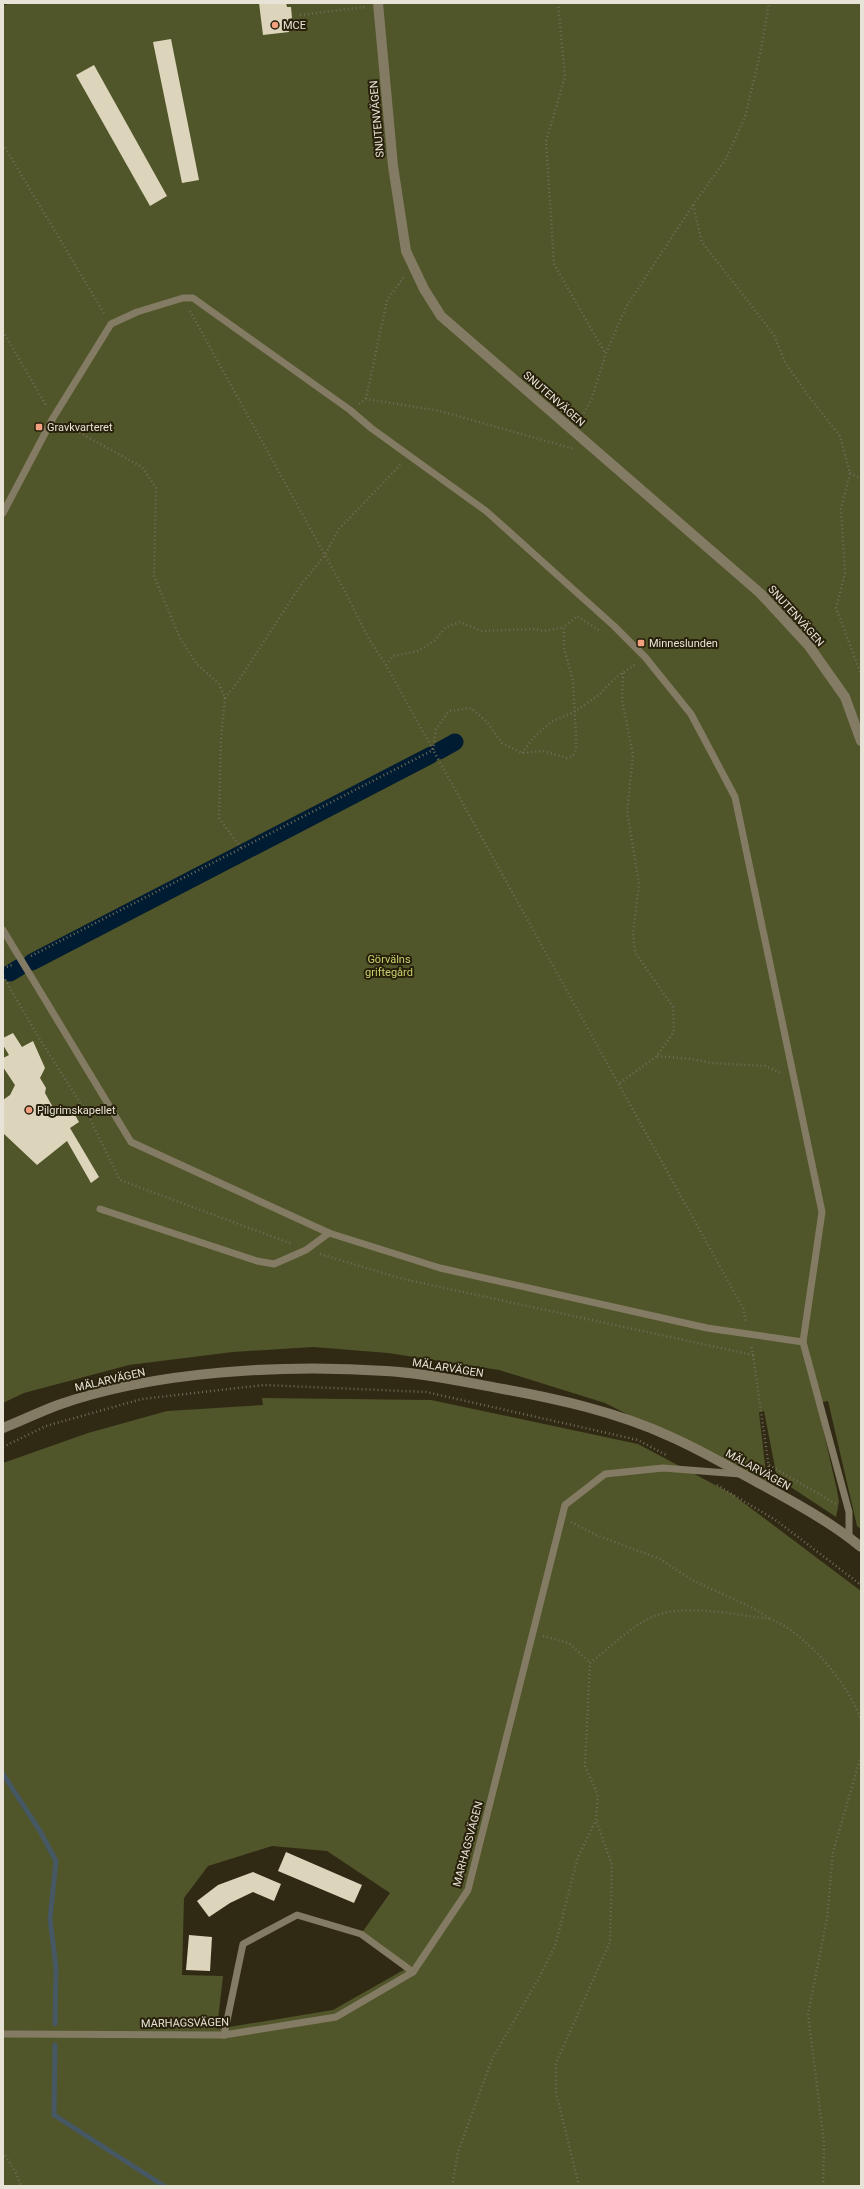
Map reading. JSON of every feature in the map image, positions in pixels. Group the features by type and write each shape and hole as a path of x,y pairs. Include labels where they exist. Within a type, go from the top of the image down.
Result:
{"street":[{"name":"SNUTENVÄGEN","path":"378,4 393,166 406,252 424,290 441,316 760,593 809,646 845,697 861,741"},
{"name":"MÄLARVÄGEN","path":"3,1428 58,1405 126,1386 205,1374 297,1369 387,1371 522,1393 604,1412 668,1435 744,1474 849,1538 861,1547"}],"lane":[{"path":"3,513 53,418 110,324 137,312 183,298 193,298 350,410 409,456 486,511 614,626 645,657 692,714 735,798 822,1212 803,1342 849,1512 849,1538"},
{"path":"3,930 20,961 131,1142 329,1233 440,1268 707,1328 803,1342"},
{"path":"100,1210 257,1261 274,1264 306,1250 329,1233"},
{"name":"MARHAGSVÄGEN","path":"3,2034 224,2034 336,2017 413,1972 468,1890 565,1505 605,1474 663,1468 744,1474"},
{"path":"224,2034 243,1944 297,1916 361,1934 413,1972"}],"path":[{"path":"558,3 565,77 546,141 554,264 606,353"},
{"path":"573,432 592,398 606,353 626,307 693,205 726,159 745,117 761,50 769,3"},
{"path":"300,15 378,4"},
{"path":"3,144 110,324"},
{"path":"693,205 702,242 774,336 785,362 806,394 840,436 850,473 841,509 845,573 836,608 861,674"},
{"path":"350,410 366,399 387,300 412,266"},
{"path":"183,298 325,555 369,639 386,665 743,1308 749,1334"},
{"path":"3,331 53,418 142,467 156,488 154,576 180,638 196,663 219,684 225,698 220,739 219,818 241,848"},
{"path":"366,399 440,412 564,447 598,453"},
{"path":"225,698 239,680 300,586 325,555 339,529 409,456"},
{"path":"850,473 861,479"},
{"path":"386,665 393,656 418,651 434,641 446,627 460,622 482,631 533,629 544,631 564,627 577,616 603,633"},
{"path":"433,750 436,729 449,711 471,708 487,722 502,744 522,753 543,751 567,758 573,756 576,749 573,681 564,648 564,627"},
{"path":"522,753 534,738 551,722 574,712 599,695 623,673 645,657"},
{"path":"620,1084 657,1056 674,1032 673,1008 635,952 633,934 639,884 627,811 633,755 622,700 623,673"},
{"path":"20,961 433,750"},
{"path":"657,1056 692,1059 711,1063 765,1066 794,1080"},
{"path":"752,1355 769,1465 771,1490"},
{"path":"3,1447 46,1426 142,1399 264,1385 426,1392 638,1440 673,1459"},
{"path":"769,1465 849,1512"},
{"path":"713,1482 776,1521 861,1585"},
{"path":"562,1517 596,1535 660,1559 692,1580 754,1608 770,1619"},
{"path":"590,1663 646,1620 662,1613 686,1610 770,1619 779,1622 795,1633 834,1671 860,1712 861,1721"},
{"path":"452,2186 458,2152 492,2059 539,1978 555,1946 578,1857 596,1820 598,1795 585,1766 590,1663 569,1643 533,1633"},
{"path":"823,2186 824,2143 808,2014 827,1919 833,1852 861,1756"},
{"path":"579,2186 556,2093 556,2063 610,1942 612,1865 596,1820"},
{"path":"3,2152 16,2173 21,2186"}],"green space":[{"name":"Görvälns griftegård","path":"15,3 861,3 861,1529 857,1526 828,1401 817,1403 839,1502 836,1517 777,1478 764,1411 759,1412 767,1482 765,1484 605,1403 499,1370 388,1353 313,1347 233,1352 129,1365 24,1393 3,1403 3,5"},
{"path":"262,1398 431,1400 638,1444 732,1494 861,1591 861,2186 3,2186 3,1463 88,1433 167,1411 263,1405","holes":["272,1846 327,1851 390,1893 361,1934 407,1968 333,2010 217,2029 223,1976 182,1975 184,1898 208,1866"]}],"building":[{"name":"MCE","path":"259,3 286,3 287,7 291,7 292,18 288,19 289,32 263,35"},
{"path":"171,39 199,180 182,183 153,42"},
{"path":"94,65 167,196 150,206 76,75"},
{"name":"Pilgrimskapellet","path":"13,1033 22,1047 33,1041 45,1068 40,1078 46,1088 45,1093 56,1113 70,1106 79,1122 70,1128 99,1177 91,1183 67,1141 37,1165 3,1133 3,1100 10,1095 15,1085 3,1067 3,1058 9,1055 3,1045 3,1038"},
{"path":"286,1852 362,1885 354,1903 278,1871"},
{"path":"253,1872 281,1884 274,1901 253,1892 230,1903 209,1917 197,1901 218,1885"},
{"path":"189,1935 212,1937 210,1971 186,1970"}],"waterway":[{"path":"439,751 455,742"},
{"path":"32,962 431,755"},
{"path":"10,973 20,967"},
{"path":"3,1774 40,1831 56,1861 50,1919 56,1967 55,2024"},
{"path":"55,2045 54,2115 164,2186"}],"place":[{"name":"MCE","path":"275,25"},
{"name":"Gravkvarteret","path":"39,427"},
{"name":"Minneslunden","path":"641,643"},
{"name":"Pilgrimskapellet","path":"29,1110"}]}
